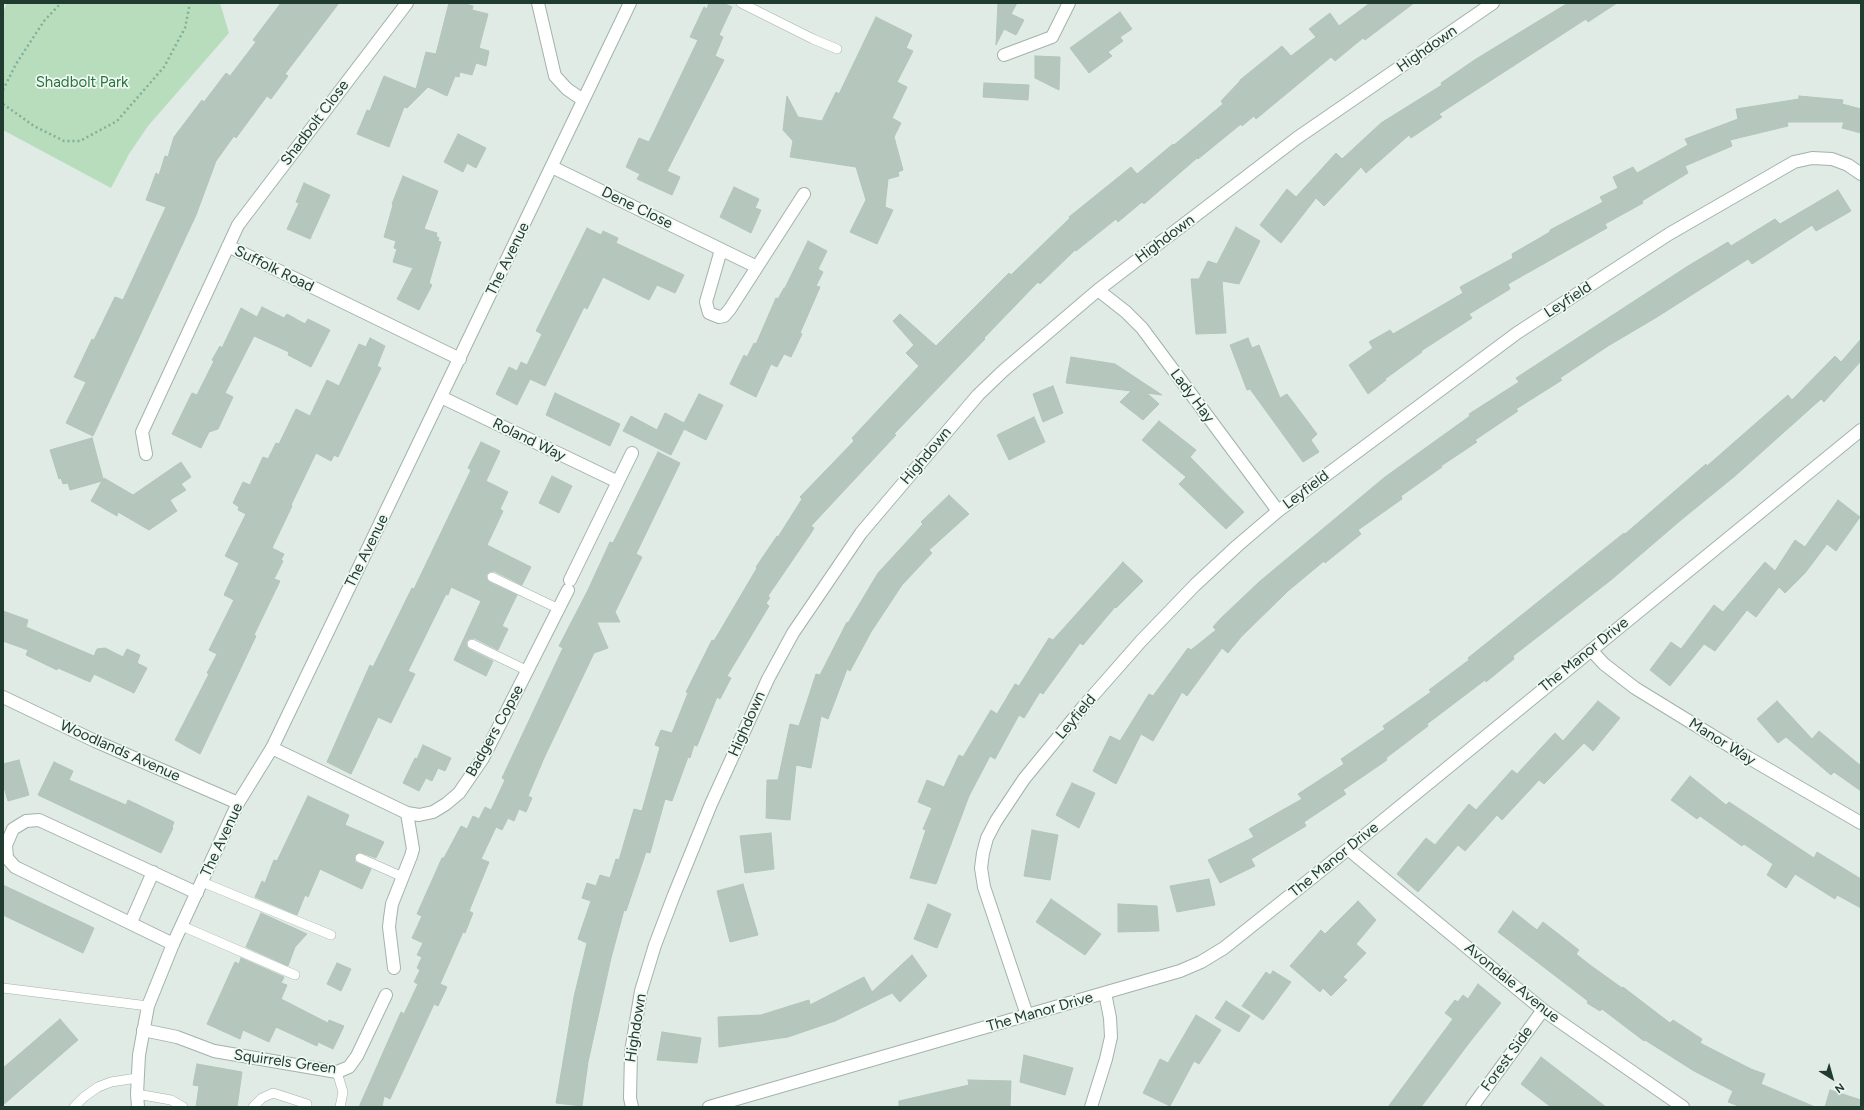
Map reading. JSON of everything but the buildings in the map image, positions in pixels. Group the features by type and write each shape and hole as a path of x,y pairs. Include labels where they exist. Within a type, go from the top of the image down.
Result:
{"street":[{"name":"Shadbolt Close","path":"228,246 238,225 407,3"},
{"path":"538,3 555,76 567,89 583,100"},
{"name":"The Avenue","path":"138,1107 137,1078 143,1030 148,1006 173,944 238,803 272,748 630,3"},
{"path":"1004,55 1052,37 1069,3"},
{"name":"Highdown","path":"632,1107 630,1098 631,1052 641,991 655,945 711,804 768,679 793,633 861,533 978,395 1003,370 1098,290 1297,138 1493,3"},
{"name":"Leyfield","path":"1027,1015 984,886 981,868 985,845 996,821 1024,779 1083,707 1141,641 1216,566 1278,511 1517,333 1669,234 1763,178 1794,162 1812,158 1832,159 1848,165 1861,174"},
{"name":"Dene Close","path":"552,167 757,267"},
{"path":"721,250 706,302 708,313 712,316 724,316 730,309 804,194"},
{"name":"Suffolk Road","path":"146,454 142,432 228,246 460,359"},
{"name":"Lady Hay","path":"1098,290 1126,312 1142,328 1278,511"},
{"name":"Roland Way","path":"441,397 618,482"},
{"name":"The Manor Drive","path":"709,1107 1180,971 1207,959 1224,948 1348,849 1861,430"},
{"path":"618,482 632,453"},
{"name":"Badgers Copse","path":"272,748 407,812 419,815 433,812 446,804 459,793 484,758 559,609 618,482"},
{"name":"Manor Way","path":"1591,650 1604,664 1635,688 1749,758 1861,823"},
{"name":"Woodlands Avenue","path":"3,697 96,741 238,803"},
{"path":"394,968 389,927 392,904 413,849 407,812"},
{"path":"173,944 14,867 5,859 6,845 14,829 26,821 39,820 154,872 200,887"},
{"name":"Avondale Avenue","path":"1348,849 1543,1010 1683,1107"},
{"path":"130,922 154,872"},
{"path":"1091,1107 1106,1059 1111,1037 1110,1018 1105,993"},
{"name":"Squirrels Green","path":"143,1030 177,1037 214,1052 337,1072 349,1067 357,1056 386,995"},
{"name":"Forest Side","path":"1472,1107 1543,1010"}],"lane":[{"path":"740,3 813,39 837,49"},
{"path":"492,577 559,609"},
{"path":"472,644 528,671"},
{"path":"360,858 403,877"},
{"path":"200,887 331,935"},
{"path":"182,926 295,975"},
{"path":"3,988 148,1006"},
{"path":"337,1072 343,1092 340,1107"},
{"path":"74,1107 84,1097 98,1087 112,1082 137,1078"},
{"path":"253,1107 262,1098 273,1093 307,1104"},
{"path":"137,1094 171,1100 183,1107"}],"path":[{"path":"3,90 16,64 44,22 61,3"},
{"path":"3,104 34,126 64,141 80,141 117,121 164,67 185,28 190,3"}],"green space":[{"name":"Shadbolt Park","path":"7,3 220,3 229,33 148,126 129,154 111,188 3,130 3,12"}]}
